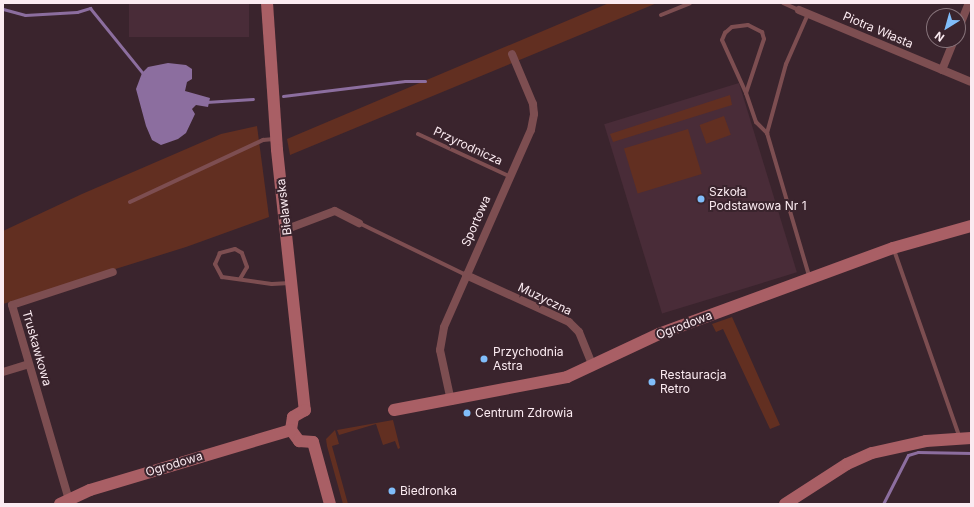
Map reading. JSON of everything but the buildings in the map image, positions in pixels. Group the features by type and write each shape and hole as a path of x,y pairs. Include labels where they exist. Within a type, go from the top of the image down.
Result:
{"street":[{"name":"Bielawska","path":"267,3 276,139 293,283 305,410 293,417 291,430"},
{"name":"Piotra Własta","path":"799,10 971,82"},
{"path":"942,70 951,48"},
{"name":"Sportowa","path":"451,401 440,350 444,327 509,176 531,130 534,114 527,87 512,54"},
{"path":"287,230 335,212 359,223"},
{"name":"Ogrodowa","path":"394,410 451,401 567,377 659,334 893,248 971,226"},
{"name":"Truskawkowa","path":"64,502 29,364 12,305 113,272"},
{"name":"Muzyczna","path":"466,275 569,322 579,332 593,366"},
{"path":"3,372 29,364"},
{"path":"291,430 299,441 313,442 330,504"},
{"name":"Ogrodowa","path":"64,502 90,490 291,430"},
{"path":"785,504 840,468 872,453 926,441 965,438"}],"lane":[{"path":"661,15 690,3"},
{"path":"784,3 799,10"},
{"path":"767,133 786,64 808,14"},
{"path":"746,93 764,39 762,32 748,25 732,27 725,33 722,40 746,93 756,122 767,133 810,279"},
{"name":"Przyrodnicza","path":"418,134 509,176"},
{"path":"130,202 263,140 276,139"},
{"path":"359,223 466,275"},
{"path":"893,248 965,438"},
{"path":"240,279 247,267 242,253 235,249 220,253 215,259 215,268 222,277 272,284 293,283"}],"shaded area":[{"path":"129,3 249,3 249,37 129,37"},
{"path":"609,3 657,3 290,155 287,139"},
{"path":"168,63 186,65 192,69 192,79 187,82 185,91 210,98 208,107 196,105 192,109 195,114 186,133 178,139 161,145 152,140 146,126 136,89 142,73 148,67"},
{"name":"Szkoła Podstawowa Nr 1","path":"739,83 797,272 662,314 604,124"},
{"path":"730,95 732,105 613,142 610,134"},
{"path":"724,116 731,135 706,144 700,125"},
{"path":"257,126 269,217 186,247 3,304 3,231 82,194 221,134"},
{"path":"688,129 702,174 638,194 624,149"},
{"path":"732,317 780,425 770,429 723,329 716,332 712,324"},
{"path":"393,420 400,448 398,449 395,441 383,445 376,424 339,435 337,430"},
{"path":"335,430 339,444 332,446 348,504 343,504 327,446 326,439"}],"waterway":[{"path":"3,9 25,15 77,12 90,8 145,76"},
{"path":"283,96 405,81 425,81"},
{"path":"206,102 253,99"},
{"path":"883,504 908,455 918,452 971,453"}],"place":[{"name":"Szkoła Podstawowa Nr 1","path":"701,199"},
{"name":"Przychodnia Astra","path":"484,359"},
{"name":"Restauracja Retro","path":"652,382"},
{"name":"Centrum Zdrowia","path":"467,413"},
{"name":"Biedronka","path":"392,491"}]}
